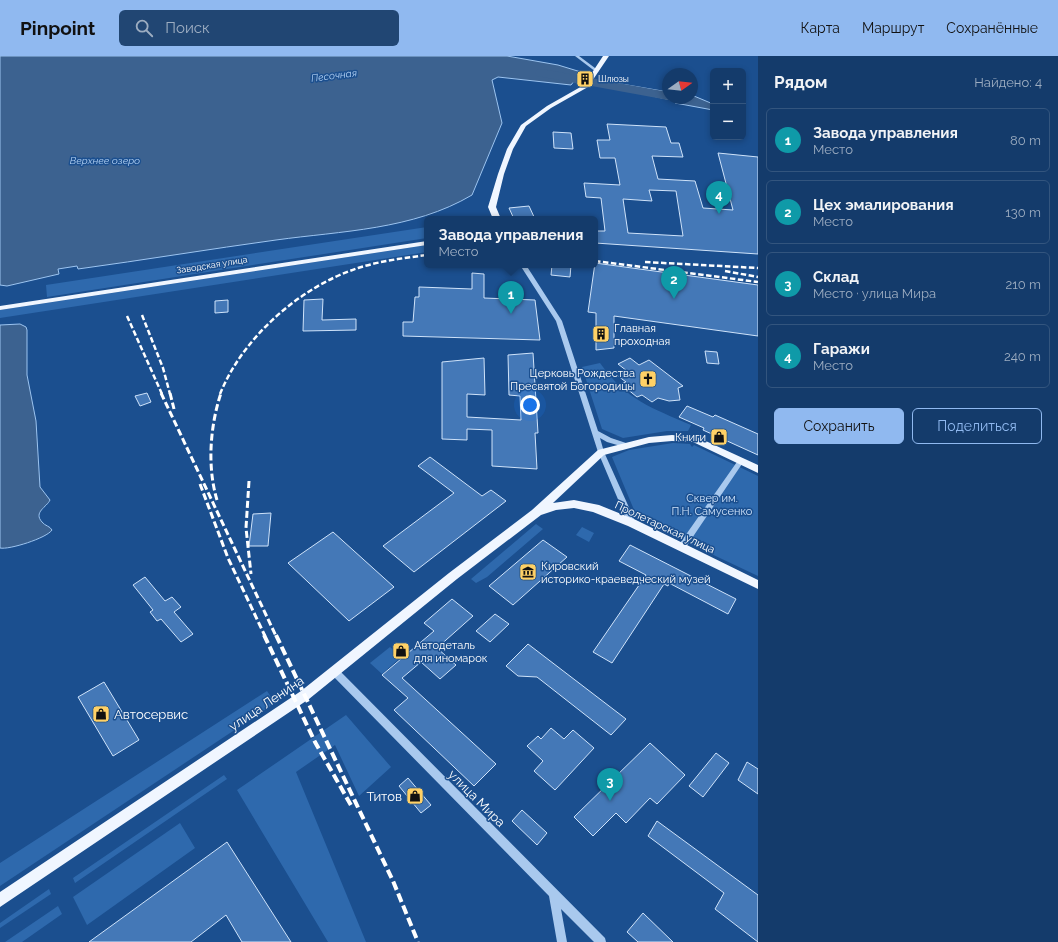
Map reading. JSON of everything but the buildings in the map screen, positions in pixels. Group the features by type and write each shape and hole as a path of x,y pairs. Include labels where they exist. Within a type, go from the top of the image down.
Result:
{"main road":[{"path":"496,216 492,207 501,174 510,149 524,125 549,107 586,86 606,56"},
{"name":"Заводская улица","path":"0,308 424,243"},
{"path":"536,513 601,452 624,445 672,438 694,439 758,469"},
{"name":"Пролетарская улица","path":"536,513 555,506 574,504 596,508 632,523 758,585"},
{"name":"улица Ленина","path":"0,900 296,702 453,576 536,513"}],"street":[{"path":"577,56 596,73"},
{"path":"525,268 559,321 601,452 632,523"},
{"path":"594,432 609,440 624,445"},
{"path":"681,548 741,461"},
{"name":"улица Мира","path":"335,672 601,942"},
{"path":"554,894 562,942"}],"green space":[{"path":"424,227 424,238 47,297 46,285"},
{"path":"424,245 424,252 0,318 0,310"},
{"path":"600,363 620,386 641,402 691,425 688,431 667,431 623,438 602,429 582,367"},
{"name":"Сквер им. П.Н. Самусенко","path":"673,443 690,444 692,447 694,445 758,476 758,576 648,524 649,521 637,517 612,457 629,450"},
{"path":"536,524 543,529 487,577 476,583 471,579"},
{"path":"582,527 594,533 589,542 576,535"},
{"path":"390,647 401,657 382,674 370,663"},
{"path":"267,691 275,703 0,886 0,863"},
{"path":"346,715 391,767 359,796 335,745 296,772 366,942 328,942 237,790"},
{"path":"224,775 227,779 75,883 73,878"},
{"path":"180,823 195,848 87,925 73,897"},
{"path":"49,889 51,894 0,928 0,923"},
{"path":"58,906 62,914 22,942 5,942"}],"water":[{"name":"Верхнее озеро","path":"0,56 507,56 558,65 581,72 571,85 498,77 492,80 502,123 472,195 449,207 426,216 351,231 276,240 78,269 77,266 58,269 59,274 7,286 0,285"},
{"path":"604,81 662,91 662,98 601,85"},
{"path":"698,98 710,103 710,109 680,104 698,104"},
{"path":"20,324 26,327 27,330 27,375 36,421 40,487 50,500 39,515 42,522 52,530 49,533 28,543 0,548 0,325"}],"waterway":[{"name":"Песочная","path":"542,73 577,78 662,95"}],"railway":[{"path":"220,394 230,373 258,334 295,301 315,288 358,268 383,262 424,255"},
{"path":"598,261 758,282"},
{"path":"645,262 758,268"},
{"path":"725,271 758,277"},
{"path":"142,315 163,368 170,394"},
{"path":"127,316 162,394"},
{"path":"161,393 276,636"},
{"path":"170,393 174,409"},
{"path":"217,500 212,474 211,446 214,419 221,393"},
{"path":"249,481 246,528 251,574"},
{"path":"200,484 228,558 265,636"},
{"path":"264,635 315,742 352,807"},
{"path":"276,635 393,881 418,942"}],"place":[{"name":"Шлюзы","path":"585,79"},
{"name":"Гаражи","path":"719,214"},
{"name":"Цех эмалирования","path":"674,299"},
{"name":"Завода управления","path":"511,314"},
{"name":"Главная проходная","path":"601,334"},
{"name":"Церковь Рождества Пресвятой Богородицы","path":"648,379"},
{"name":"Книги","path":"719,437"},
{"name":"Кировский историко-краеведческий музей","path":"528,572"},
{"name":"Автодеталь для иномарок","path":"401,651"},
{"name":"Автосервис","path":"101,714"},
{"name":"Титов","path":"415,796"},
{"name":"Склад","path":"610,801"}]}
